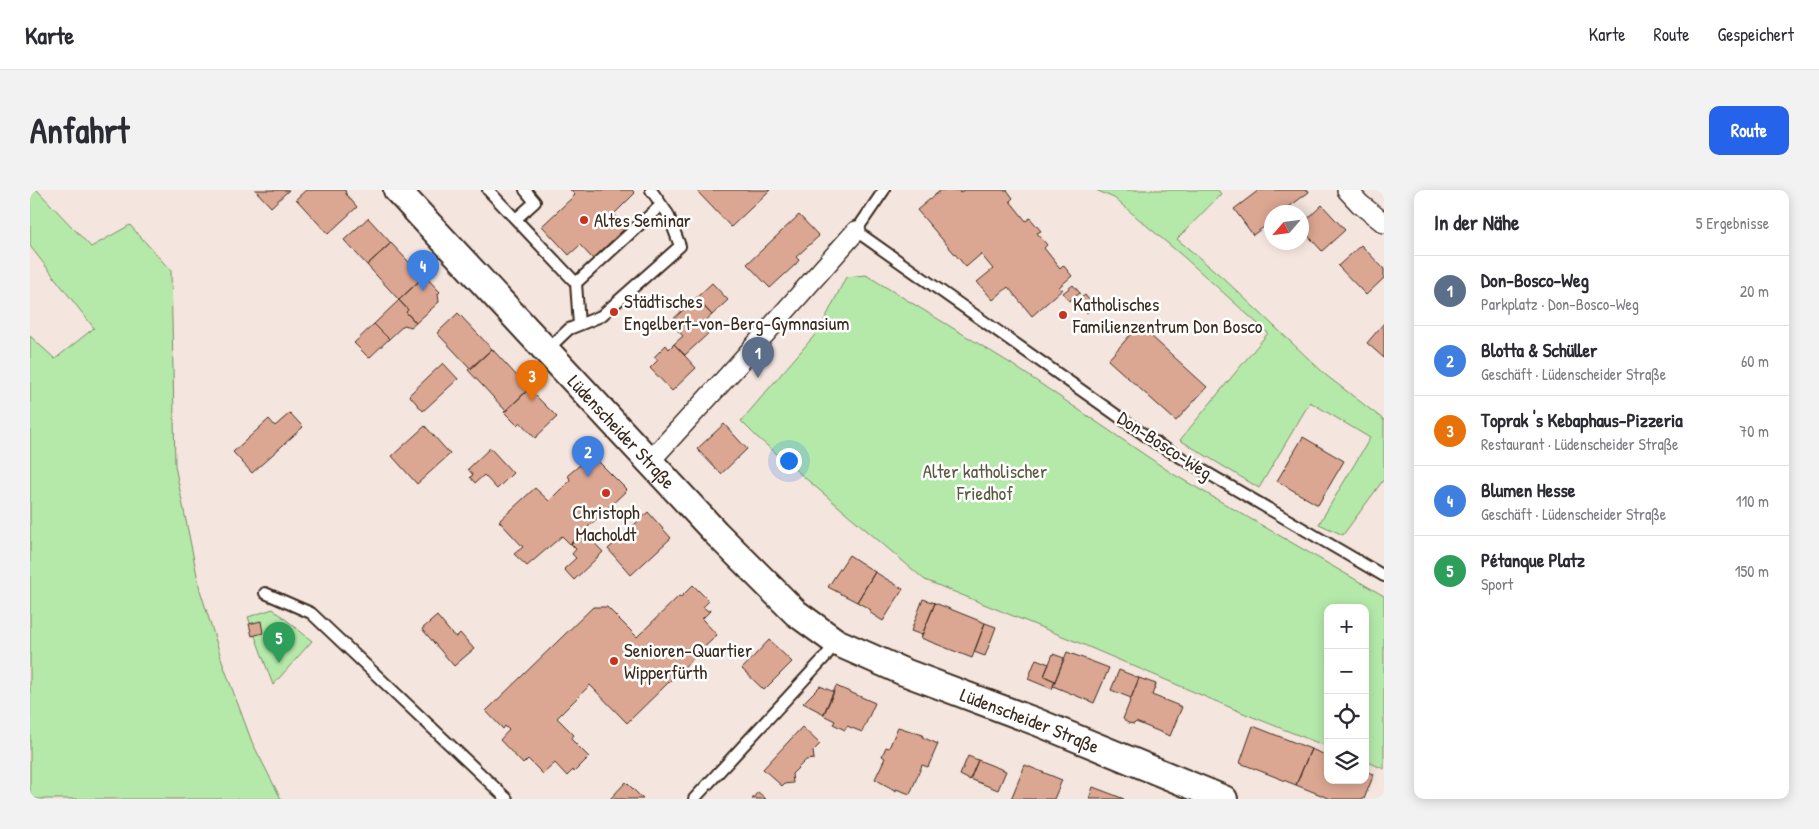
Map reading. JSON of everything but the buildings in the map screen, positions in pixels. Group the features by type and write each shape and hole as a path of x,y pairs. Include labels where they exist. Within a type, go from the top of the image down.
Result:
{"main road":[{"name":"Lüdenscheider Straße","path":"397,190 649,462 796,613 836,642 904,672 1037,722 1224,799"}],"street":[{"path":"1347,190 1360,204 1384,223"},
{"path":"649,462 856,231"}],"lane":[{"path":"488,190 576,283 579,325"},
{"path":"516,219 535,202 524,190"},
{"path":"546,351 569,329 601,316 680,246 668,214 651,190"},
{"path":"856,231 884,190"},
{"path":"576,283 661,204"},
{"name":"Don-Bosco-Weg","path":"856,231 1156,443 1384,576"},
{"path":"265,593 311,613 507,799"},
{"path":"694,799 825,657 836,642"}],"green space":[{"path":"30,190 37,190 91,247 130,225 171,271 175,466 200,590 224,667 252,742 281,799 30,799 30,336 55,359 94,328 30,246"},
{"path":"1096,190 1218,190 1221,194 1177,239 1222,277 1327,376 1384,420 1384,479 1343,535 1319,524 1370,438 1310,402 1259,488 1180,440 1268,333 1185,258 1114,198"},
{"name":"Alter katholischer Friedhof","path":"866,275 1010,363 1173,474 1384,596 1384,769 1369,763 1369,604 1324,604 1324,745 925,580 757,437 741,421 820,329 846,277"},
{"path":"273,609 312,641 273,685 248,617"}],"place":[{"name":"Altes Seminar","path":"584,220"},
{"name":"Blumen Hesse","path":"423,291"},
{"name":"Städtisches Engelbert-von-Berg-Gymnasium","path":"614,312"},
{"name":"Katholisches Familienzentrum Don Bosco","path":"1063,315"},
{"name":"Don-Bosco-Weg","path":"758,378"},
{"name":"Toprak 's Kebaphaus-Pizzeria","path":"532,401"},
{"name":"Blotta & Schüller","path":"588,477"},
{"name":"Christoph Macholdt","path":"606,493"},
{"name":"Senioren-Quartier Wipperfürth","path":"614,661"},
{"name":"Pétanque Platz","path":"279,663"}]}
